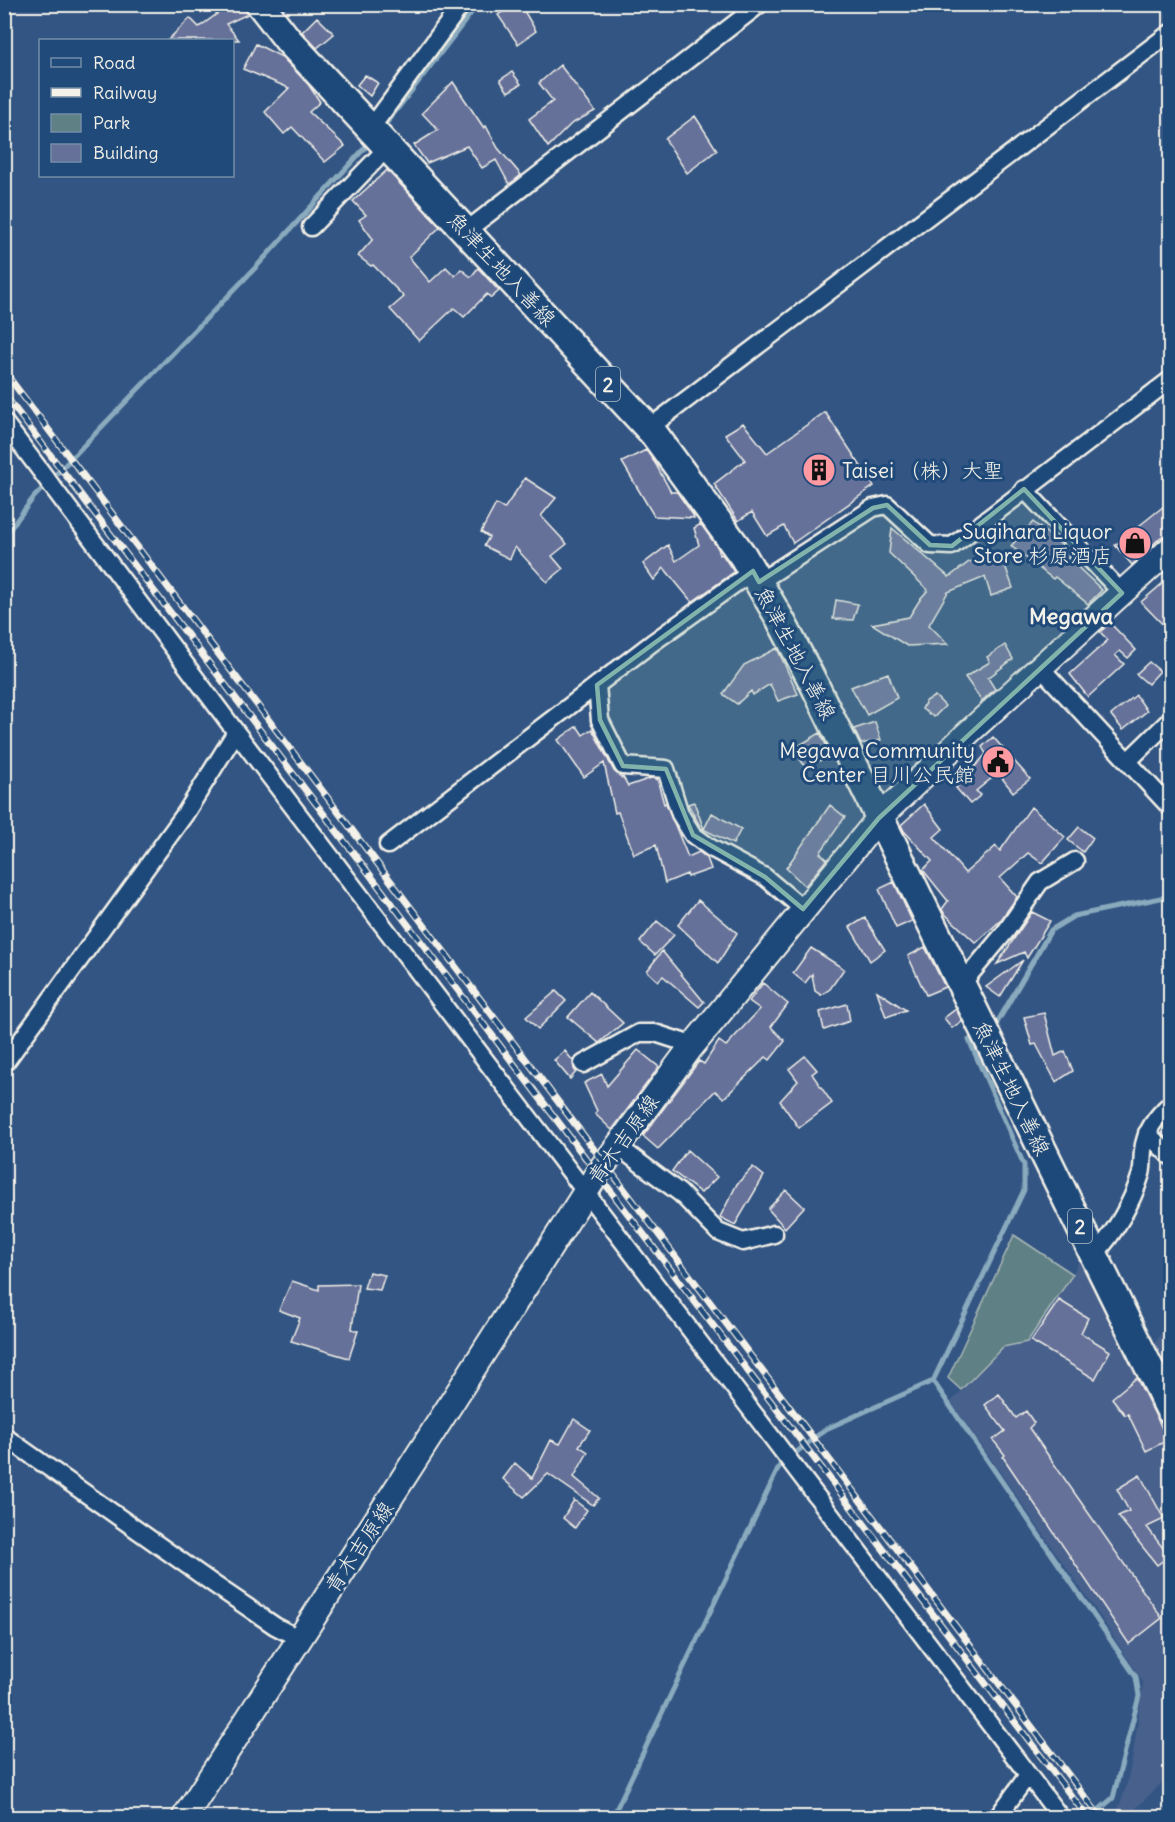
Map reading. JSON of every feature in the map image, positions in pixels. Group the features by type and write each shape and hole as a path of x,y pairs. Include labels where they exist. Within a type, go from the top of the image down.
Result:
{"main road":[{"name":"魚津生地入善線","path":"260,4 288,40 649,428 724,528 756,577 814,686 1170,1410"},
{"name":"青木吉原線","path":"184,1818 432,1435 585,1192 616,1145 692,1045 879,818 1170,549"}],"street":[{"path":"311,227 380,137 462,4"},
{"path":"466,231 760,4"},
{"path":"649,428 1170,33"},
{"path":"388,845 652,643 756,577 873,508 887,505 930,545 952,546 1170,380"},
{"path":"4,422 236,732 1061,1818"},
{"path":"1024,489 1122,593"},
{"path":"1040,667 1170,807"},
{"path":"597,685 600,720 623,766 666,769 680,814 693,835 711,848 765,877 804,909"},
{"path":"1128,761 1170,720"},
{"path":"4,1064 184,814 236,732"},
{"path":"961,985 1006,931 1040,882 1075,861"},
{"path":"583,1064 639,1034 655,1033 692,1045"},
{"path":"1094,1256 1129,1204 1142,1172 1143,1149 1147,1133 1157,1116 1170,1104"},
{"path":"1147,1133 1170,1156"},
{"path":"616,1145 680,1193 718,1232 743,1242 774,1234"},
{"path":"4,1436 215,1585 275,1626 300,1639"},
{"path":"997,1818 1028,1775"}],"highlighted area":[{"path":"1024,489 1122,593 879,818 803,909 765,877 693,835 666,769 623,766 600,720 597,685 753,571 759,582 770,577 873,508 887,505 930,545 952,546"}],"shaded area":[{"path":"1082,1253 1170,1426 1170,1775 1127,1817 1122,1817 1117,1812 1126,1787 1133,1755 1143,1682 951,1402 1003,1347 1027,1342 1073,1274"},
{"path":"1170,1320 1170,1393 1150,1351"}],"green space":[{"path":"1014,1235 1073,1274 1027,1342 1003,1347 961,1390 948,1378"}],"building":[{"path":"231,4 242,4 248,14 226,24 239,40 169,39 190,18 199,27"},
{"path":"514,4 520,4 536,31 518,44 498,15"},
{"path":"317,17 334,34 317,48 302,32"},
{"path":"256,44 282,57 308,84 320,102 309,112 345,146 325,162 292,127 284,134 265,112 289,88 243,69"},
{"path":"560,65 595,111 571,124 548,147 529,119 553,101 539,83"},
{"path":"512,72 521,84 508,92 500,80"},
{"path":"365,75 378,83 370,96 357,85"},
{"path":"453,82 484,128 486,126 498,148 521,175 509,184 496,160 482,168 467,146 427,163 414,145 438,130 422,113"},
{"path":"695,116 717,150 687,173 665,139"},
{"path":"387,170 440,227 409,257 430,282 446,267 455,276 461,269 471,277 478,268 499,291 491,298 487,294 464,317 454,308 419,341 390,309 404,297 373,265 371,266 358,256 373,239 359,220 366,215 353,201"},
{"path":"825,412 874,486 793,543 784,526 767,536 752,512 738,521 714,484 745,460 725,434 743,423 767,453"},
{"path":"646,450 671,492 677,492 694,518 654,516 622,462"},
{"path":"525,478 556,498 541,516 567,544 552,556 563,569 547,582 515,547 510,559 484,546 489,537 481,532 496,504 504,509"},
{"path":"1164,506 1170,516 1170,535 1161,537 1132,565 1115,545"},
{"path":"1033,522 1064,547 1071,554 1068,558 1102,590 1088,604 1011,546"},
{"path":"701,524 718,548 720,555 722,554 734,572 692,602 664,568 654,580 643,564 668,545 676,561 699,545 694,528"},
{"path":"892,528 949,577 969,562 1001,554 1013,588 991,596 985,577 948,592 929,625 948,644 907,646 872,624 909,617 928,590 889,553"},
{"path":"1170,577 1170,632 1141,602"},
{"path":"836,600 858,604 853,620 833,619"},
{"path":"1110,623 1136,650 1128,658 1120,651 1115,655 1124,664 1088,697 1070,674 1108,640 1100,632"},
{"path":"1005,645 1013,659 988,678 995,689 982,701 965,677 990,662 987,657"},
{"path":"777,648 798,694 778,701 770,684 753,695 751,691 737,704 723,694 744,665"},
{"path":"1149,662 1160,671 1148,684 1136,674"},
{"path":"888,673 897,698 867,715 851,687"},
{"path":"1136,695 1147,711 1123,730 1111,715"},
{"path":"935,696 945,706 934,717 922,709 926,701"},
{"path":"875,722 881,740 861,744 854,729"},
{"path":"577,726 583,735 592,729 614,771 623,777 628,786 651,778 657,779 664,804 666,803 688,857 699,852 707,858 711,869 688,877 687,874 665,883 656,845 634,854 618,812 615,813 604,763 584,777 558,740"},
{"path":"820,733 831,755 806,768 793,749"},
{"path":"993,737 1030,779 1013,792 998,773 976,791 981,795 970,804 956,788 986,754 982,747"},
{"path":"694,802 704,829 712,813 741,829 733,844 701,828 688,804"},
{"path":"924,804 943,829 934,837 965,873 996,846 1000,851 1031,807 1065,837 1042,863 1028,853 1000,878 1017,897 1000,921 976,943 944,913 942,909 948,901 923,870 932,861 901,825"},
{"path":"830,805 845,817 820,853 827,859 805,886 786,868"},
{"path":"1079,827 1093,838 1083,852 1068,840"},
{"path":"894,882 912,921 896,928 879,889"},
{"path":"698,900 737,933 718,963 678,925"},
{"path":"1032,912 1050,921 1027,958 1024,952 997,964"},
{"path":"865,918 885,950 870,961 850,927"},
{"path":"657,921 674,935 655,955 640,942"},
{"path":"925,947 945,987 926,995 908,956"},
{"path":"811,948 844,969 830,989 821,995 815,991 812,974 805,983 793,973"},
{"path":"662,951 704,1002 699,1007 663,976 658,981 647,971"},
{"path":"1023,960 1000,997 986,987"},
{"path":"763,983 788,1004 771,1027 785,1041 770,1060 766,1057 724,1098 715,1091 658,1149 643,1136 699,1061 704,1064 719,1041 726,1046 760,1009 749,1001"},
{"path":"556,991 566,1001 538,1029 526,1017"},
{"path":"877,991 906,1010 886,1017"},
{"path":"590,992 623,1023 599,1043 568,1017"},
{"path":"847,1004 850,1021 824,1030 820,1012"},
{"path":"956,1009 962,1021 952,1028 944,1018"},
{"path":"1044,1013 1055,1056 1065,1051 1073,1071 1056,1082 1036,1044 1032,1045 1024,1017"},
{"path":"638,1050 659,1067 612,1130 595,1114 597,1111 584,1083 602,1074 607,1086"},
{"path":"565,1051 573,1061 576,1072 570,1079 554,1060"},
{"path":"805,1056 817,1070 812,1074 832,1103 799,1128 780,1101 798,1081 789,1069"},
{"path":"687,1150 717,1177 701,1193 672,1171"},
{"path":"753,1167 764,1176 735,1225 720,1217 737,1184"},
{"path":"786,1190 804,1207 785,1228 768,1209"},
{"path":"369,1272 385,1275 380,1290 364,1288"},
{"path":"292,1281 319,1290 319,1285 358,1284 352,1329 358,1331 349,1358 291,1341 300,1318 279,1310"},
{"path":"1059,1300 1088,1318 1081,1333 1110,1351 1095,1379 1031,1341"},
{"path":"1135,1379 1168,1440 1146,1451 1128,1414 1125,1415 1112,1398"},
{"path":"999,1394 1016,1418 1026,1411 1034,1423 1029,1428 1162,1618 1129,1644 993,1440 1005,1431 985,1405"},
{"path":"574,1419 590,1430 579,1446 588,1452 574,1477 599,1498 593,1505 548,1474 524,1497 503,1479 515,1463 532,1478 551,1440 560,1444"},
{"path":"1140,1475 1164,1519 1147,1527 1169,1556 1157,1565 1118,1516 1129,1511 1117,1489"},
{"path":"574,1500 587,1510 575,1528 563,1518"}],"waterway":[{"path":"382,129 478,4"},
{"path":"4,537 34,497 257,266 372,140"},
{"path":"992,1030 1051,930 1074,916 1170,896"},
{"path":"612,1818 780,1465 826,1429 933,1381 1024,1190 1024,1165 969,1040 978,1036"},
{"path":"933,1381 1136,1677 1139,1696 1113,1798 1089,1818"}],"railway":[{"path":"4,371 1101,1818"},
{"path":"4,394 1088,1818"}],"place":[{"name":"Taisei （株）大聖","path":"819,470"},
{"name":"Sugihara Liquor Store 杉原酒店","path":"1135,543"},
{"name":"Megawa Community Center 目川公民館","path":"998,762"}],"district":[{"name":"Megawa","path":"1071,616"}]}
